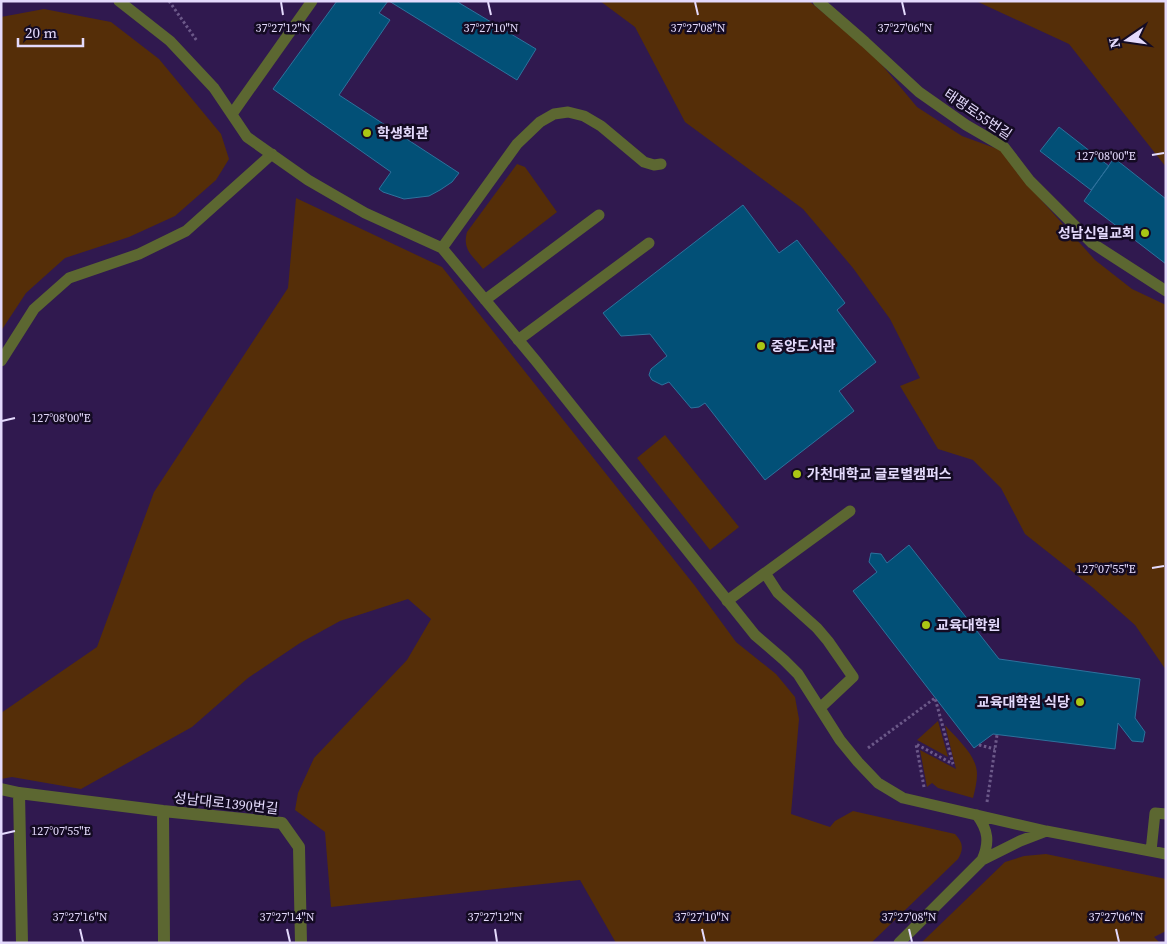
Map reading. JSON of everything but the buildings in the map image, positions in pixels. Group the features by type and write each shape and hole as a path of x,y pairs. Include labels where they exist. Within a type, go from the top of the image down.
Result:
{"street":[{"name":"성남대로1390번길","path":"1,789 19,793 163,811 282,823 298,847 300,943"},
{"path":"19,793 22,943"},
{"name":"성남대로1390번길","path":"163,811 164,943"}],"lane":[{"path":"119,1 170,41 214,88 247,137 308,180 365,213 442,248 755,635 798,674 840,740 878,783 902,798 1046,831 1166,854"},
{"path":"232,114 312,1"},
{"name":"태평로55번길","path":"818,1 919,92 966,125 1004,146 1030,180 1092,244 1166,291"},
{"path":"442,248 518,144 540,122 554,114 568,112 584,116 601,126 644,162 654,165 662,164"},
{"path":"1,361 34,309 69,278 139,254 186,231 272,154"},
{"path":"485,300 599,215"},
{"path":"518,340 649,242"},
{"path":"727,601 850,511"},
{"path":"764,573 778,593 828,641 853,677 820,708"},
{"path":"1151,851 1155,813 1166,814"},
{"path":"977,815 984,825 987,836 987,848 982,860"},
{"path":"899,943 982,860 1020,841 1046,831"}],"path":[{"path":"169,1 197,42"},
{"path":"868,748 935,698 953,764 916,744 924,790"},
{"path":"986,803 997,735"},
{"path":"979,745 994,749"}],"shaded area":[{"path":"600,1 809,1 872,53 917,107 962,136 1003,151 1018,174 1095,260 1132,289 1166,305 1166,670 1135,625 1092,587 1025,534 1001,488 973,460 938,449 900,386 920,378 890,319 853,268 803,209 685,122 635,27"},
{"path":"976,1 1166,1 1166,167 1069,44"},
{"path":"44,9 111,22 159,59 221,134 229,159 216,180 175,216 129,237 65,258 26,293 1,331 1,17"},
{"path":"517,164 525,167 557,212 483,269 467,248 467,232"},
{"path":"296,198 442,267 695,586 736,642 776,674 795,697 799,719 791,814 830,827 835,821 853,811 955,834 958,837 962,849 958,859 871,943 616,943 580,880 331,907 325,832 295,810 298,793 314,758 407,660 431,619 408,599 340,621 300,643 248,678 192,727 81,789 12,777 1,779 1,713 97,647 154,492 288,288"},
{"path":"665,435 739,527 710,550 637,458"},
{"path":"938,721 948,757 917,740"},
{"path":"945,725 974,760 977,774 973,798 938,788 932,783 927,787 920,750 956,769"},
{"path":"1046,854 1166,879 1166,931 1154,937 1160,943 921,943 1005,862 1024,856"}],"place":[{"name":"학생회관","path":"367,133"},
{"name":"성남신일교회","path":"1145,233"},
{"name":"중앙도서관","path":"761,346"},
{"name":"가천대학교 글로벌캠퍼스","path":"797,474"},
{"name":"교육대학원","path":"926,625"},
{"name":"교육대학원 식당","path":"1080,702"}]}
